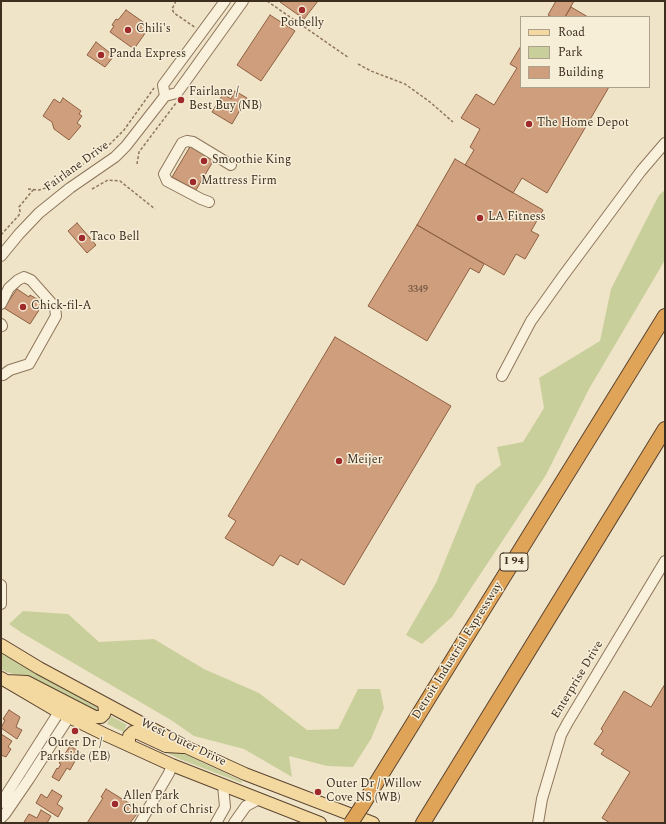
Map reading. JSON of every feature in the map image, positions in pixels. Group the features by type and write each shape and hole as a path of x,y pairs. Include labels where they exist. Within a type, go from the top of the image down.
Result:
{"highway":[{"name":"Detroit Industrial Expressway","path":"351,823 665,316"},
{"path":"423,823 665,429"}],"main road":[{"name":"West Outer Drive","path":"1,645 104,704 186,747 245,774 373,823"},
{"name":"West Outer Drive","path":"3,679 64,715 129,746 172,765 224,784 320,823"},
{"path":"3,679 27,682 95,717 104,714 106,711 104,704"},
{"path":"129,746 129,736 133,732 166,746 186,747"}],"street":[{"name":"Fairlane Drive","path":"165,96 163,85 225,1"},
{"name":"Fairlane Drive","path":"1,256 39,213 70,188 115,157 126,146 165,96 177,93 242,1"},
{"path":"209,202 200,199 167,181 164,174 182,143 187,141 193,142 231,165"},
{"path":"502,376 536,315 641,171 665,143"},
{"path":"1,304 9,288 24,277 31,280 55,307 56,316 29,364 3,375"},
{"name":"Enterprise Drive","path":"538,823 542,799 561,735 665,561"},
{"path":"1,585 1,604"},
{"path":"1,803 64,715"},
{"path":"1,818 25,785 64,715"},
{"path":"140,823 169,773 172,765"},
{"path":"216,823 225,807 224,784"},
{"path":"234,823 246,806 259,799"}],"path":[{"path":"176,1 172,9 174,13 197,29"},
{"path":"267,1 349,58"},
{"path":"358,64 371,71 406,84 453,122"},
{"path":"28,189 39,190 49,187 94,157 109,145 124,130 156,85"},
{"path":"92,189 108,180 120,181 155,209"},
{"path":"1,235 19,215 19,206 33,190"}],"green space":[{"path":"665,190 665,260 589,389 546,475 452,617 422,644 406,635 436,583 476,485 501,465 497,447 523,442 544,408 539,378 600,341 611,289 659,195"},
{"path":"23,611 68,614 99,642 154,639 204,669 259,693 307,730 338,729 358,689 380,689 384,708 371,739 353,767 327,766 289,756 292,777 244,749 194,736 171,720 22,633 9,624"},
{"path":"1,653 98,708 100,711 98,713 23,676 6,672 1,669"},
{"path":"111,716 127,725 124,732 107,724"},
{"path":"137,739 178,751 242,781 242,783 182,760"}],"building":[{"path":"318,1 304,19 280,2"},
{"path":"556,1 574,1 566,16 548,15"},
{"path":"571,7 586,16 566,16"},
{"name":"Chili's","path":"126,10 146,24 142,29 146,32 134,49 110,32 116,19 118,20"},
{"path":"270,15 295,31 261,81 237,65"},
{"name":"Panda Express","path":"96,42 114,56 105,67 87,55"},
{"name":"The Home Depot","path":"520,48 520,88 608,88 547,193 522,178 513,193 465,165 474,150 470,147 480,129 461,118 476,94 494,105 517,68 510,64"},
{"path":"235,91 247,98 232,124 212,112 223,94 231,99"},
{"path":"63,98 81,111 79,114 82,116 77,123 81,126 69,140 54,129 52,122 43,116 54,99 60,103"},
{"path":"191,145 215,158 196,190 172,177"},
{"name":"LA Fitness","path":"455,159 543,210 531,231 539,235 525,259 516,254 504,275 417,225"},
{"name":"Taco Bell","path":"77,223 96,245 87,253 68,231"},
{"path":"417,225 484,264 479,273 470,268 427,341 368,306"},
{"name":"Chick-fil-A","path":"17,289 29,297 30,295 42,302 39,305 41,307 30,324 4,308"},
{"name":"Meijer","path":"335,337 451,406 344,585 301,559 298,565 280,555 273,566 225,538 236,521 228,516"},
{"path":"665,684 665,823 610,823 602,818 630,772 601,754 604,750 594,744 603,731 601,729 624,691 651,707"},
{"path":"9,710 20,717 16,727 22,730 17,739 1,728 5,720 3,719"},
{"path":"1,734 12,741 8,747 11,749 6,757 1,755"},
{"path":"70,746 80,752 70,770 67,768 59,781 52,777 61,764 59,763"},
{"name":"Allen Park Church of Christ","path":"106,789 140,810 130,823 87,823 103,798 101,797"},
{"path":"52,790 62,796 57,804 63,808 58,817 36,803 41,794 47,798"},
{"path":"41,810 51,816 47,823 24,822 29,814 37,818"}],"place":[{"name":"Potbelly","path":"302,10"},
{"name":"Chili's","path":"128,30"},
{"name":"Panda Express","path":"101,55"},
{"name":"Fairlane / Best Buy (NB)","path":"181,100"},
{"name":"The Home Depot","path":"529,124"},
{"name":"Smoothie King","path":"204,161"},
{"name":"Mattress Firm","path":"193,182"},
{"name":"LA Fitness","path":"480,218"},
{"name":"Taco Bell","path":"82,238"},
{"name":"Chick-fil-A","path":"23,307"},
{"name":"Meijer","path":"339,461"},
{"name":"Outer Dr / Parkside (EB)","path":"75,731"},
{"name":"Outer Dr / Willow Cove NS (WB)","path":"318,792"},
{"name":"Allen Park Church of Christ","path":"115,804"}]}
